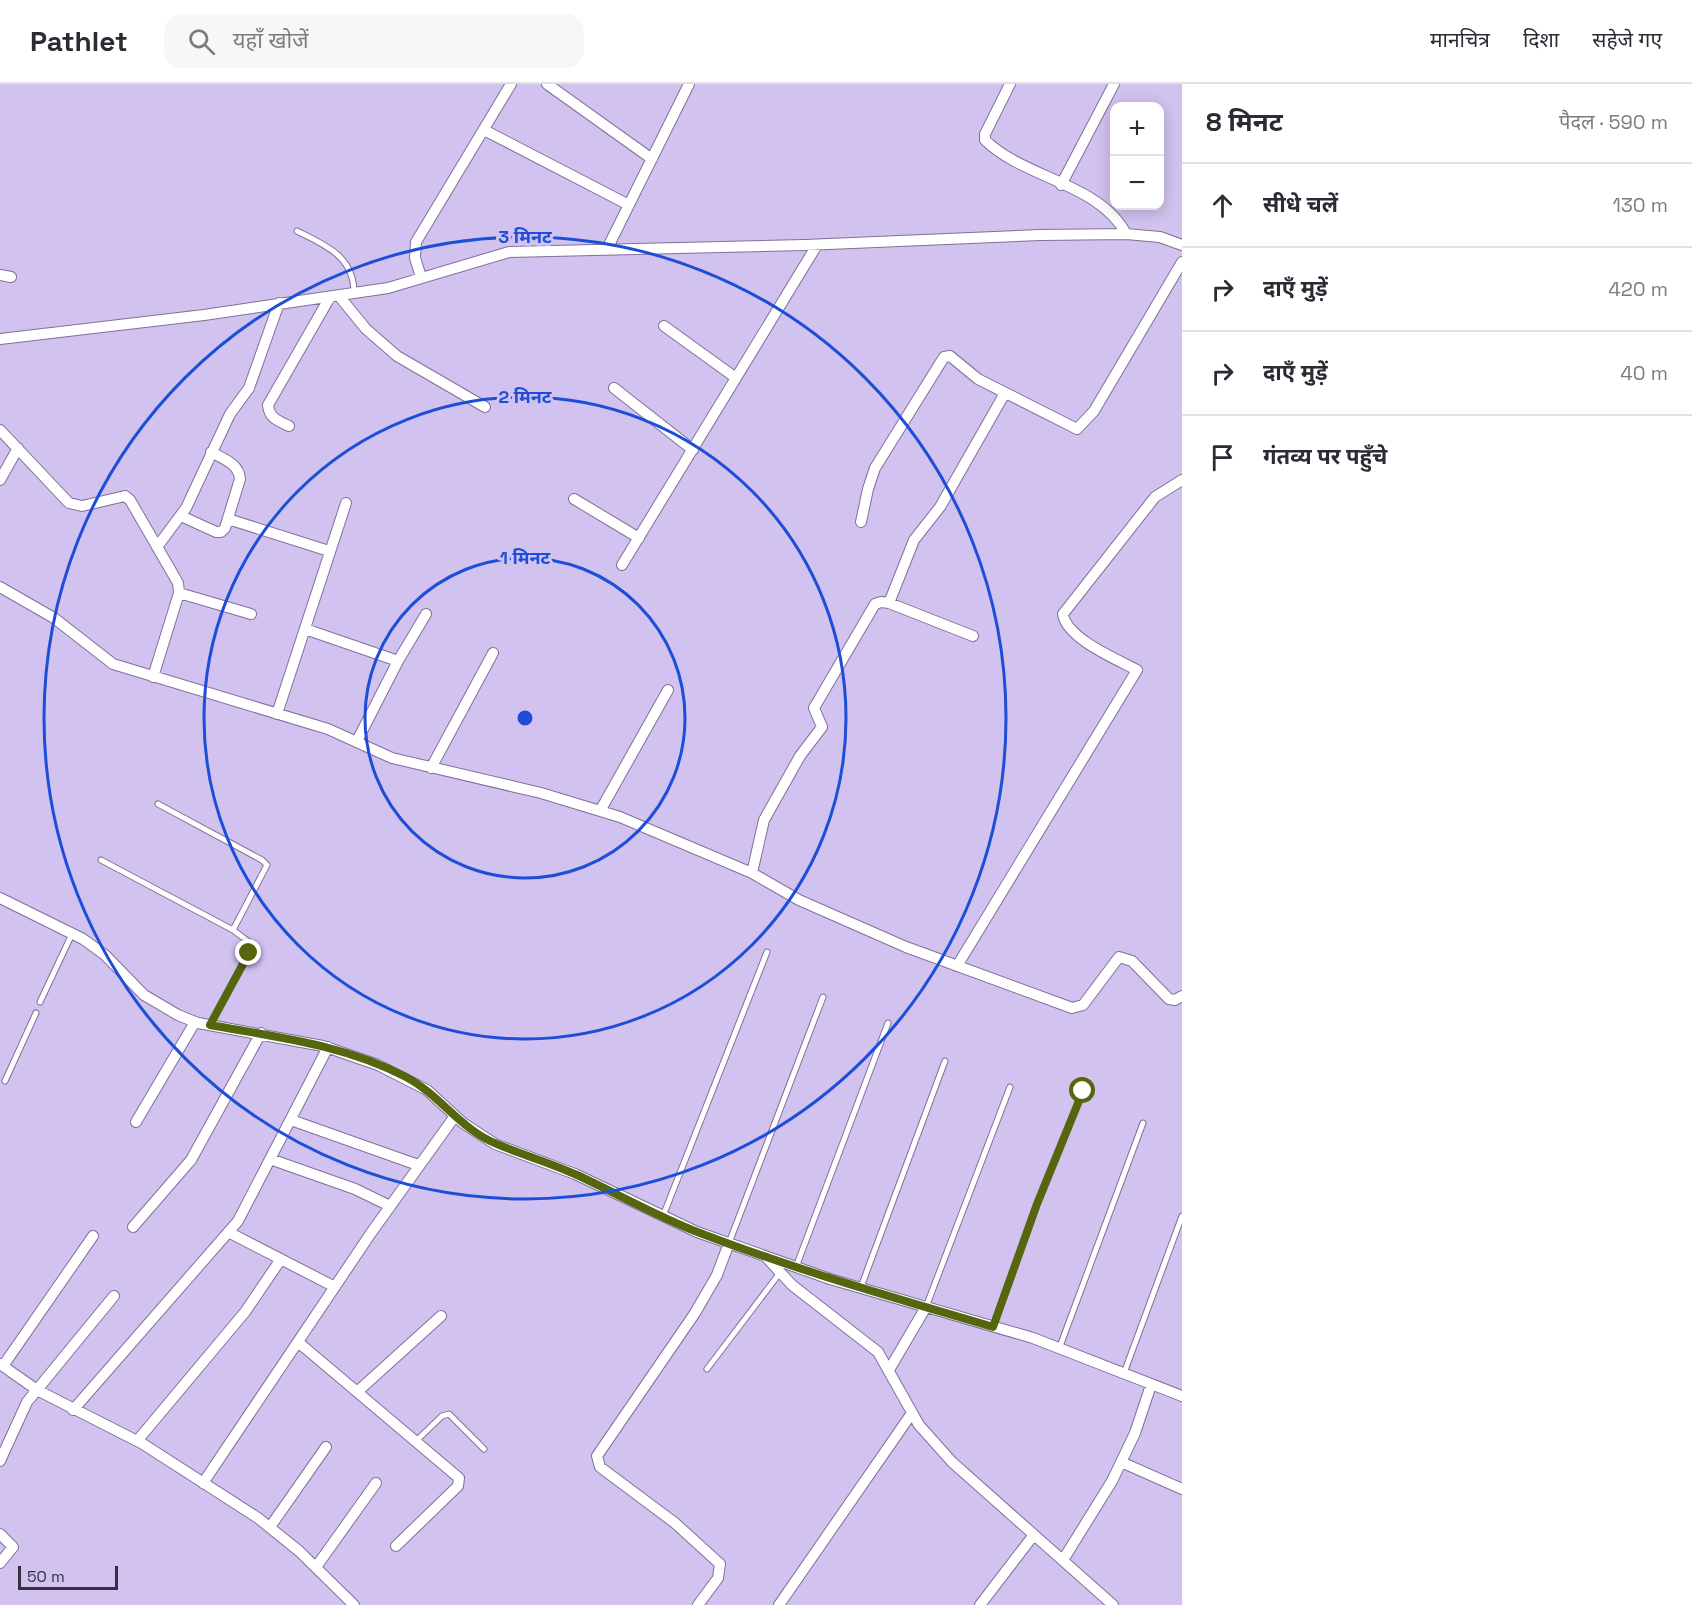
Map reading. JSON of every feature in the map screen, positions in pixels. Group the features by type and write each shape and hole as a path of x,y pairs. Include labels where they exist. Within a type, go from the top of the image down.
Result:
{"street":[{"path":"421,278 414,258 416,242 511,84"},
{"path":"547,84 652,159"},
{"path":"608,249 689,84"},
{"path":"1010,84 984,134 985,140 1030,169 1111,212 1126,234"},
{"path":"1061,184 1114,84"},
{"path":"484,130 629,205"},
{"path":"0,339 204,315 388,288 509,252 817,245 1040,235 1126,234 1160,237 1182,245"},
{"path":"622,565 817,245"},
{"path":"861,522 875,468 944,357 950,356 978,378 1005,393 1074,428 1081,427 1094,411 1182,262"},
{"path":"334,296 366,329 397,356 485,407"},
{"path":"289,426 274,420 268,412 268,405 334,296"},
{"path":"157,548 181,516 230,414 249,388 279,303"},
{"path":"664,326 736,378"},
{"path":"614,388 693,450"},
{"path":"889,603 914,540 940,507 1005,393"},
{"path":"0,430 73,505 82,506 120,496 127,497 178,583 179,593 153,677"},
{"path":"0,480 18,448"},
{"path":"181,516 216,532 221,532 225,528 240,479 240,471 211,452"},
{"path":"957,966 1137,670 1075,634 1064,622 1063,614 1155,497 1182,480"},
{"path":"574,500 639,538"},
{"path":"277,714 328,551 346,503"},
{"path":"228,519 328,551"},
{"path":"0,587 54,618 113,664 328,729 392,758 541,793 600,811 671,838 752,873 799,900 906,947 1078,1008 1114,960 1123,957 1132,961 1168,999 1175,1000 1182,996"},
{"path":"179,593 251,614"},
{"path":"752,873 764,820 800,756 822,727 814,708 868,612 881,602 889,603 973,636"},
{"path":"357,741 398,661 426,614"},
{"path":"305,629 398,661"},
{"path":"431,768 493,654"},
{"path":"600,811 668,690"},
{"path":"0,898 72,933 105,956 144,995 159,1006 195,1022 328,1047 406,1077 427,1090 455,1116 495,1144 575,1174 663,1216 729,1243 861,1288 1059,1349 1182,1396"},
{"path":"136,1122 195,1022"},
{"path":"133,1227 191,1160 261,1033"},
{"path":"73,1410 181,1283 230,1233 328,1047"},
{"path":"203,1483 418,1165 455,1116"},
{"path":"291,1120 418,1165"},
{"path":"270,1160 355,1189 390,1206"},
{"path":"230,1233 335,1287"},
{"path":"93,1236 1,1365 37,1390 137,1441 270,1527 316,1567 349,1603"},
{"path":"698,1605 718,1578 720,1564 675,1522 600,1467 597,1456 701,1305 717,1275 729,1243"},
{"path":"765,1256 779,1274 878,1352 912,1413 952,1462 1113,1605"},
{"path":"137,1441 239,1319 281,1259"},
{"path":"0,1461 21,1414 37,1390 114,1296"},
{"path":"889,1370 926,1307"},
{"path":"357,1392 441,1316"},
{"path":"298,1342 457,1475 460,1482 396,1546"},
{"path":"1063,1560 1121,1462 1135,1433 1150,1385"},
{"path":"778,1605 912,1413"},
{"path":"270,1527 326,1447"},
{"path":"1121,1462 1182,1489"},
{"path":"316,1567 376,1484"},
{"path":"0,1534 13,1546 0,1563"},
{"path":"980,1605 1033,1536"}],"lane":[{"path":"297,231 332,249 345,261 354,282 354,293"},
{"path":"158,804 262,860 267,866 233,930"},
{"path":"101,860 233,930 249,942 249,953 210,1025"},
{"path":"40,1002 72,933"},
{"path":"663,1216 767,952"},
{"path":"729,1243 823,997"},
{"path":"5,1081 36,1013"},
{"path":"796,1267 888,1023"},
{"path":"861,1288 945,1061"},
{"path":"926,1307 1010,1087"},
{"path":"993,1327 1037,1204 1083,1091"},
{"path":"1059,1349 1143,1123"},
{"path":"1123,1374 1182,1216"},
{"path":"707,1369 779,1274"},
{"path":"416,1441 442,1416 448,1414 484,1449"}],"route":[{"path":"249,953 210,1025 291,1038 323,1046 378,1065 406,1077 427,1090 463,1124 495,1144 575,1174 698,1232 830,1279 993,1327 1037,1204 1083,1091"}]}
